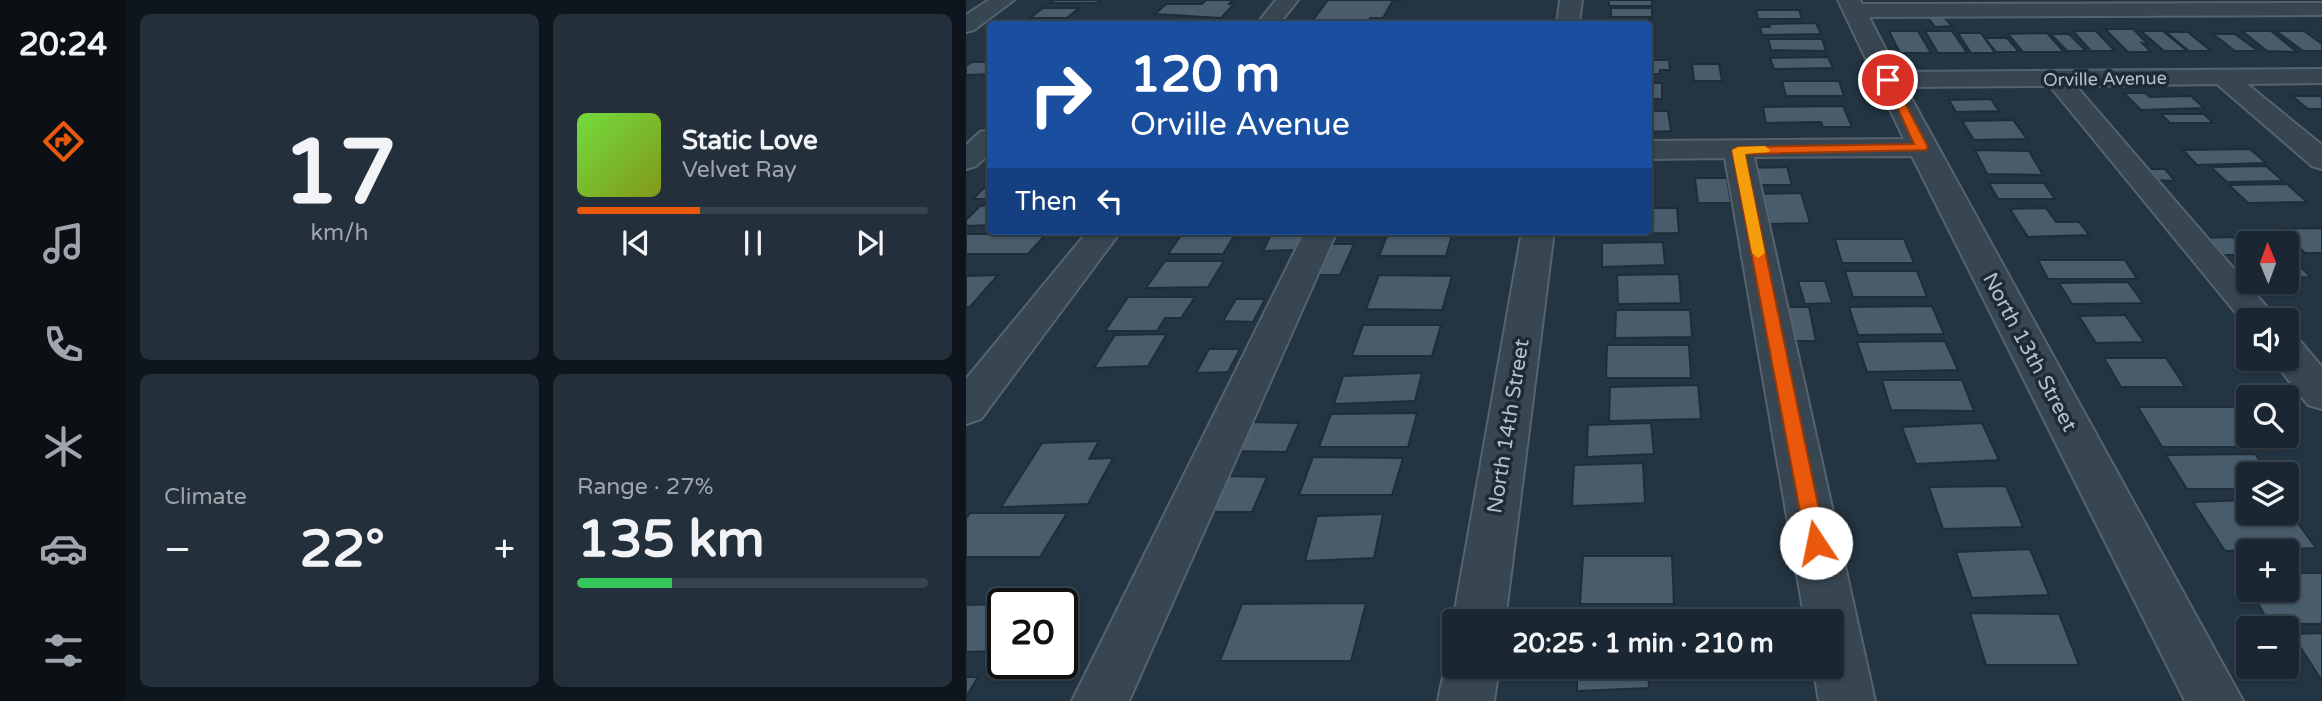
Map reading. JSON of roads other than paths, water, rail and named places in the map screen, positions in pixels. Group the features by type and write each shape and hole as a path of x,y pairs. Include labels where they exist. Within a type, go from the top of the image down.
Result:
{"street":[{"path":"966,25 1003,0"},
{"path":"1270,21 1287,0"},
{"path":"1568,21 1571,0"},
{"path":"1852,5 2322,9"},
{"name":"North 13th Street","path":"1852,5 1922,147 2215,701"},
{"name":"Orville Avenue","path":"1888,80 2322,76"},
{"path":"2223,77 2322,160"},
{"path":"2057,79 2250,308"},
{"path":"1652,150 1922,147"},
{"path":"1738,150 1829,609"},
{"path":"966,408 1102,235"},
{"path":"1100,701 1319,235"},
{"name":"North 14th Street","path":"1481,609 1537,235"},
{"path":"2299,366 2322,394"},
{"path":"1466,701 1470,679"},
{"path":"1843,679 1847,701"}]}
